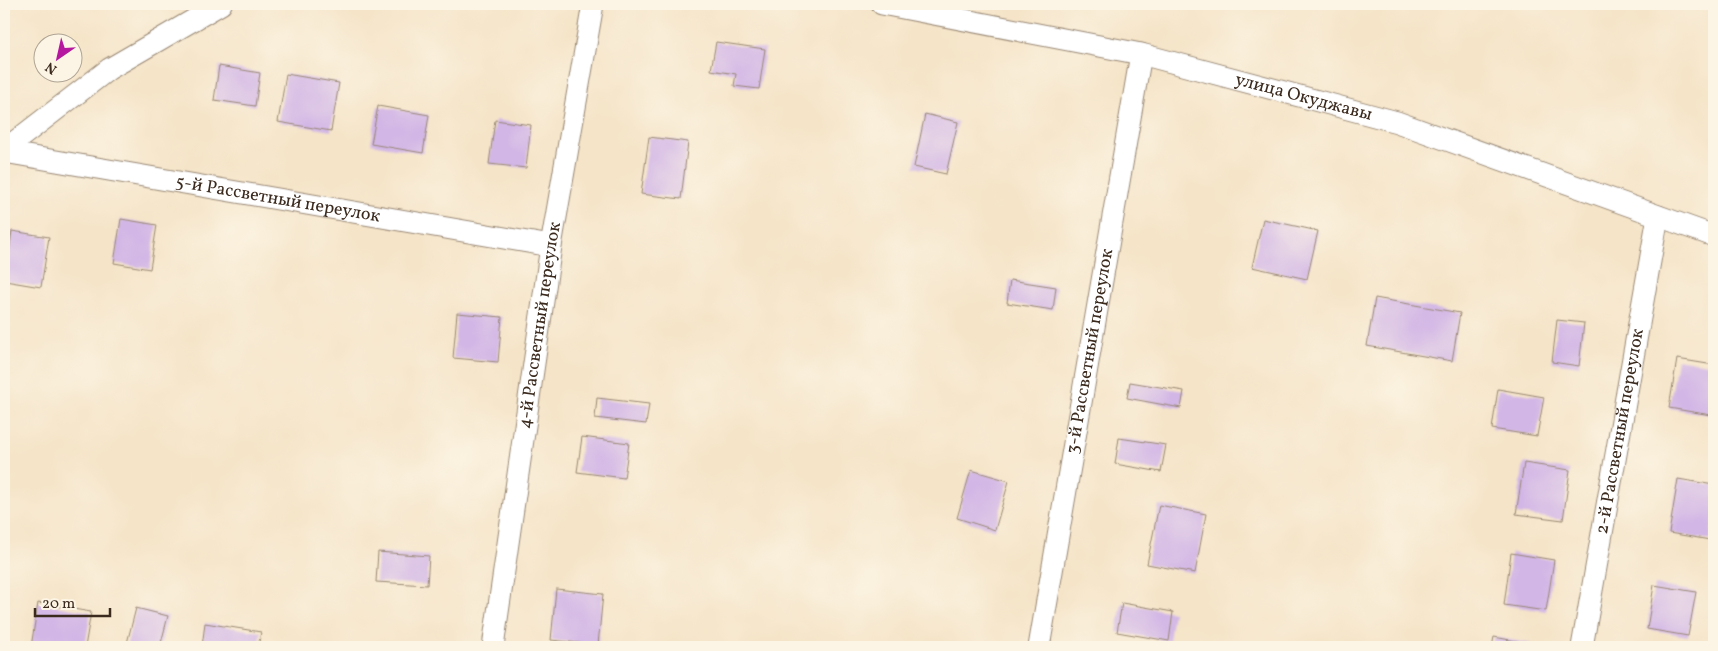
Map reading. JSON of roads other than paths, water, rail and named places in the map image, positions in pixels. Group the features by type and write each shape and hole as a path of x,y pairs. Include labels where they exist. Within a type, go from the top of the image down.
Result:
{"street":[{"path":"4,151 109,69 221,4"},
{"name":"4-й Рассветный переулок","path":"493,647 551,246 593,4"},
{"name":"улица Окуджавы","path":"882,4 1141,54 1397,122 1714,236"},
{"name":"3-й Рассветный переулок","path":"1039,647 1141,54"},
{"name":"5-й Рассветный переулок","path":"4,151 551,246"},
{"name":"2-й Рассветный переулок","path":"1582,647 1658,216"}]}
